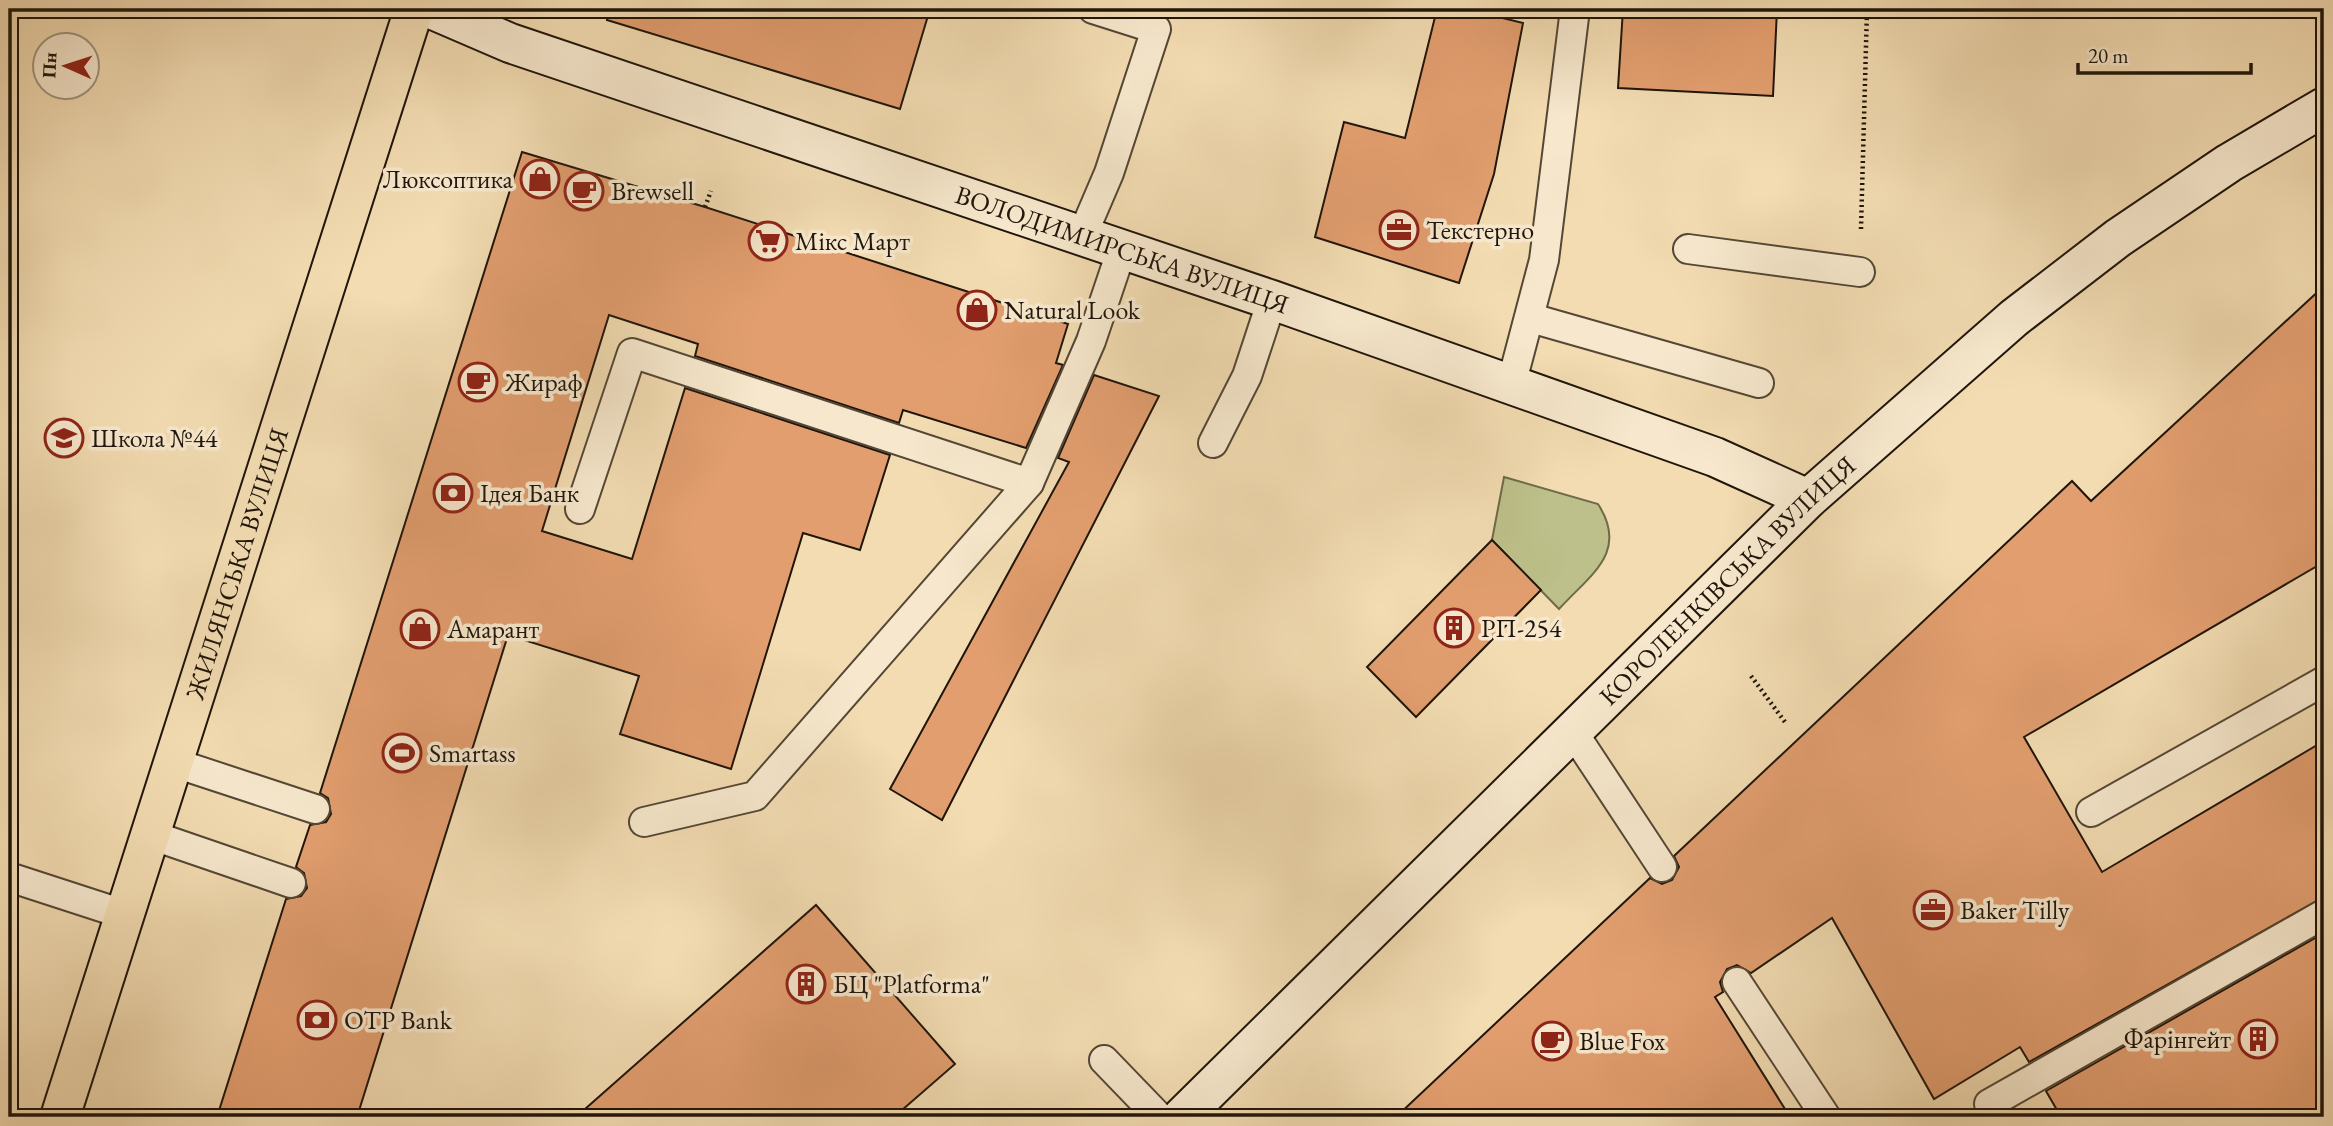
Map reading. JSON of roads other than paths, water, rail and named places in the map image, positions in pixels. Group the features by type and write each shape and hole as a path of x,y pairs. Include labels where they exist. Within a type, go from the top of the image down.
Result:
{"main road":[{"name":"ЖИЛЯНСЬКА ВУЛИЦЯ","path":"60,1117 414,9"},
{"name":"ВОЛОДИМИРСЬКА ВУЛИЦЯ","path":"431,9 510,43 1272,300 1714,457 1808,499"},
{"name":"КОРОЛЕНКІВСЬКА ВУЛИЦЯ","path":"1182,1117 1571,729 1808,499 2014,318 2118,238 2229,163 2324,107"}],"lane":[{"path":"1083,236 1109,173 1156,29 1093,9"},
{"path":"1511,385 1544,261 1575,9"},
{"path":"644,822 755,796 1029,483 1091,341 1122,249"},
{"path":"1688,249 1860,272"},
{"path":"1213,443 1247,376 1272,300"},
{"path":"1531,318 1759,383"},
{"path":"580,509 632,354 1029,483"},
{"path":"2091,811 2324,681"},
{"path":"1571,729 1662,867"},
{"path":"175,763 315,809"},
{"path":"151,835 291,883"},
{"path":"9,877 126,915"},
{"path":"1997,1117 1989,1104 2324,914"},
{"path":"1737,982 1826,1117"},
{"path":"1104,1060 1159,1117"}],"place":[{"name":"Люксоптика","path":"540,179"},
{"name":"Brewsell","path":"584,191"},
{"name":"Текстерно","path":"1399,230"},
{"name":"Мікс Март","path":"768,241"},
{"name":"Natural Look","path":"977,310"},
{"name":"Жираф","path":"478,382"},
{"name":"Школа №44","path":"64,438"},
{"name":"Ідея Банк","path":"453,493"},
{"name":"РП-254","path":"1454,628"},
{"name":"Амарант","path":"420,629"},
{"name":"Smartass","path":"402,753"},
{"name":"Baker Tilly","path":"1933,910"},
{"name":"БЦ \"Platforma\"","path":"806,984"},
{"name":"OTP Bank","path":"317,1020"},
{"name":"Фарінгейт","path":"2258,1039"},
{"name":"Blue Fox","path":"1552,1041"}]}
